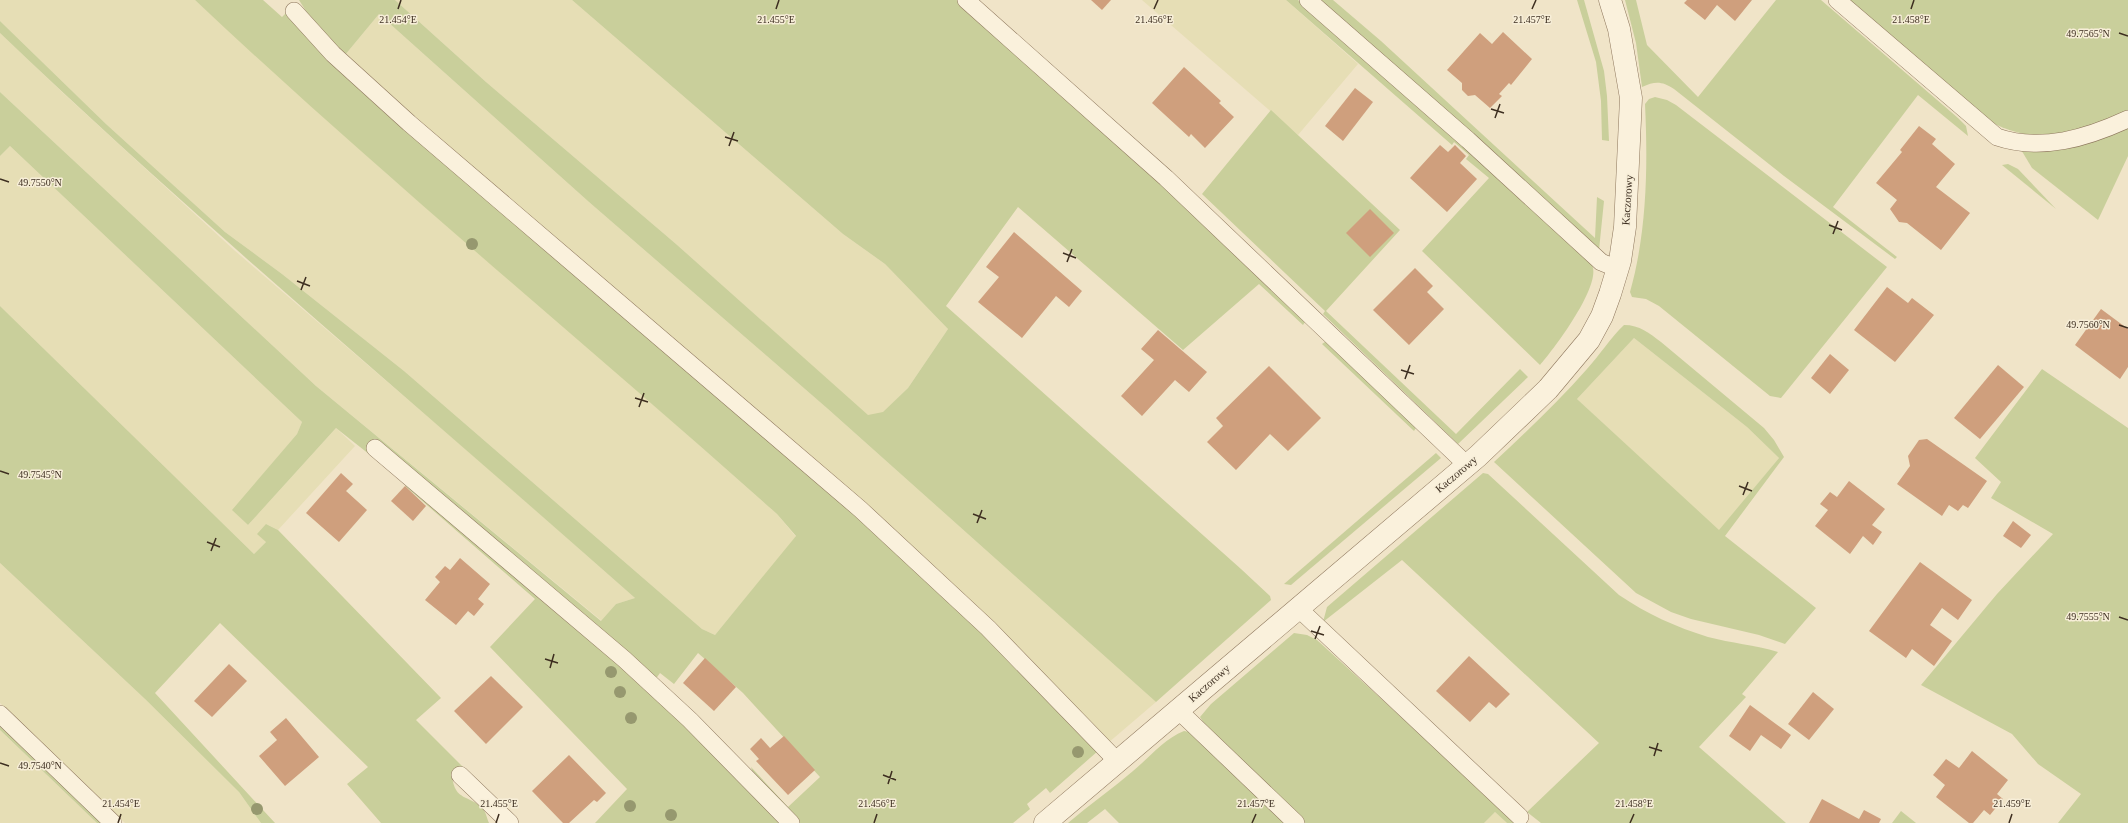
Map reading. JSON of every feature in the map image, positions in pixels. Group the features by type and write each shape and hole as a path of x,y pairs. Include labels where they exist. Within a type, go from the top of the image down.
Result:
{"street":[{"name":"Kaczorowy","path":"1046,823 1298,607 1467,465 1548,389 1589,340 1602,316 1618,269 1625,227 1631,98 1619,29 1610,0"}],"lane":[{"path":"966,0 1160,172 1467,465"},
{"path":"1308,0 1468,140 1601,262 1618,269"},
{"path":"1837,0 1997,137 2026,144 2054,143 2086,135 2128,119"},
{"path":"294,11 333,54 409,123 860,508 988,628 1118,762"},
{"path":"375,448 624,659 690,720 791,823"},
{"path":"1298,607 1520,817"},
{"path":"1178,710 1296,823"},
{"path":"0,714 113,823"},
{"path":"460,775 510,823"}],"shaded area":[{"path":"0,0 195,0 387,174 638,391 777,514 796,537 715,635 702,629 404,371 282,274 225,232 106,124 0,21"},
{"path":"395,0 572,0 843,234 885,264 948,329 908,388 883,413 868,416 676,244 486,82"},
{"path":"1142,0 1286,0 1358,64 1298,135"},
{"path":"379,14 589,202 828,409 1156,702 1108,743 620,297 345,55"},
{"path":"0,33 234,250 491,471 635,598 616,604 602,621 316,386 0,92"},
{"path":"10,146 302,422 297,434 233,510 248,525 336,428 355,446 278,530 266,524 266,542 254,554 0,306 0,156"},
{"path":"1634,338 1747,427 1779,458 1719,531 1577,399"},
{"path":"0,563 145,699 239,792 261,823 125,823 0,703"},
{"path":"0,730 7,737 97,823 0,823"},
{"path":"1495,812 1507,823 1484,823"}],"green space":[{"path":"195,0 263,0 282,17 288,11 949,599 1098,751 1050,793 1046,788 1027,804 1030,809 1013,823 798,823 753,774 751,767 788,807 820,777 743,693 698,653 674,684 660,673 655,680 336,428 248,525 232,510 297,434 302,422 10,146 0,156 0,92 316,386 601,621 616,604 635,598 156,178 0,33 0,21 106,124 225,232 282,274 404,371 702,629 715,635 796,536 777,514 338,131"},
{"path":"299,0 395,0 486,82 676,244 868,415 883,412 908,388 948,329 885,264 843,234 572,0 958,0 1020,54 1307,319 1303,325 1259,284 1183,350 1018,207 946,306 1241,569 1270,596 1271,600 1156,702 828,409 589,202 379,14 345,55 309,16"},
{"path":"1286,0 1298,0 1379,69 1592,265 1593,274 1590,287 1584,301 1565,332 1540,365 1422,251 1489,178 1466,159 1469,155 1454,142 1452,145"},
{"path":"1319,0 1333,0 1381,41 1595,238 1597,197 1604,201 1599,250"},
{"path":"1577,0 1584,0 1604,71 1607,96 1609,141 1602,140 1601,101 1596,62"},
{"path":"1625,0 1636,0 1647,45 1698,97 1776,0 1821,0 1958,118 1966,126 1968,136 1918,95 1833,207 1897,257 1895,259 1784,176 1674,89 1662,83 1655,83 1642,87 1636,43"},
{"path":"1847,0 2128,0 2128,111 2094,125 2060,134 2026,134 2009,130 1991,122"},
{"path":"1655,97 1667,100 1676,105 1887,267 1781,398 1770,396 1659,306 1646,299 1632,297 1630,292 1640,246 1645,199 1645,104 1649,99"},
{"path":"1271,110 1400,230 1326,311 1456,434 1520,369 1528,377 1458,444 1323,314 1325,311 1202,194"},
{"path":"2128,127 2128,156 2098,220 2032,168 2020,148"},
{"path":"2008,164 2018,169 2056,209 2002,165"},
{"path":"0,306 254,554 266,542 257,534 266,524 278,530 441,698 416,720 477,781 454,774 452,776 456,790 459,794 478,804 485,812 489,823 381,823 347,784 368,767 220,623 155,693 275,823 261,823 239,792 145,699 0,563"},
{"path":"1624,325 1635,326 1644,330 1661,342 1764,428 1774,440 1784,457 1725,536 1816,608 1785,644 1759,635 1691,619 1671,612 1636,593 1494,462 1565,393 1592,364","holes":["1634,338 1747,427 1779,458 1719,530 1577,399"]},
{"path":"1328,340 1417,426 1414,431 1322,344"},
{"path":"2042,369 2128,428 2128,823 2058,823 2081,794 2038,764 2012,734 1921,685 1997,594 2053,534 1991,498 2001,482 1975,458"},
{"path":"1436,453 1441,458 1291,585 1284,584"},
{"path":"1483,473 1488,474 1619,595 1630,602 1662,619 1696,633 1778,652 1742,694 1746,697 1699,747 1786,823 1541,823 1527,812 1599,743 1402,560 1323,622 1327,607"},
{"path":"407,483 642,683 784,823 595,823 627,789 490,647 535,599 405,486"},
{"path":"1294,633 1307,635 1317,640 1517,823 1507,823 1495,812 1484,823 1303,823 1205,725 1200,717 1211,704"},
{"path":"0,724 104,823 97,823 0,730"},
{"path":"1184,731 1195,733 1287,823 1119,823 1105,809 1087,823 1068,823 1125,778 1164,743"},
{"path":"1901,811 1916,823 1892,823"}],"building":[{"path":"1091,0 1111,0 1102,10"},
{"path":"1687,0 1752,0 1735,21 1717,5 1705,20 1684,3"},
{"path":"1503,32 1532,59 1511,85 1509,83 1499,94 1502,96 1490,108 1475,95 1468,96 1462,90 1462,83 1447,70 1480,33 1492,44"},
{"path":"1184,67 1221,101 1219,103 1234,117 1205,148 1191,134 1189,137 1152,103"},
{"path":"1355,88 1373,102 1343,141 1325,126"},
{"path":"1919,126 1936,139 1932,144 1955,164 1936,187 1970,213 1941,250 1907,223 1899,222 1890,209 1897,200 1876,183 1902,152 1900,150"},
{"path":"1440,145 1448,152 1455,145 1466,156 1460,163 1477,179 1447,212 1410,178"},
{"path":"1370,209 1394,233 1370,257 1346,233"},
{"path":"1014,232 1082,291 1069,307 1056,296 1022,338 978,302 999,277 986,267"},
{"path":"1415,268 1433,286 1427,292 1444,309 1409,345 1373,310"},
{"path":"1887,287 1908,303 1912,298 1934,315 1895,362 1854,330"},
{"path":"2101,309 2128,329 2128,367 2120,379 2075,345"},
{"path":"1158,330 1207,372 1189,392 1175,380 1142,416 1121,396 1154,360 1141,349"},
{"path":"1830,354 1849,370 1830,394 1811,378"},
{"path":"1998,365 2024,387 1980,439 1954,418"},
{"path":"1269,366 1321,418 1288,451 1270,434 1236,470 1207,442 1223,426 1216,418"},
{"path":"1927,439 1987,481 1968,508 1963,505 1958,511 1949,505 1942,516 1897,484 1910,466 1908,456 1919,440"},
{"path":"341,473 353,484 346,491 367,510 339,542 306,513"},
{"path":"1849,481 1885,509 1872,525 1882,532 1873,545 1863,536 1850,554 1815,526 1828,510 1820,504 1830,492 1837,497"},
{"path":"405,486 426,506 413,521 391,501"},
{"path":"2013,521 2031,535 2021,548 2003,536"},
{"path":"460,558 490,584 478,599 484,604 474,616 468,611 456,625 425,600 440,582 435,577 445,566 450,570"},
{"path":"1920,562 1972,600 1958,620 1942,608 1930,625 1952,641 1934,666 1912,649 1906,658 1869,631"},
{"path":"1469,656 1510,694 1496,708 1489,702 1470,722 1436,691"},
{"path":"705,658 736,687 714,711 683,683"},
{"path":"229,664 247,681 212,717 194,701"},
{"path":"491,676 523,707 486,744 454,711"},
{"path":"1813,692 1834,709 1809,740 1788,724"},
{"path":"1750,705 1791,735 1781,749 1761,735 1750,751 1729,736"},
{"path":"286,718 319,757 285,786 259,756 277,740 270,732"},
{"path":"784,736 815,770 788,795 756,761 759,759 750,749 761,738 770,748"},
{"path":"1972,751 2008,780 1997,794 2003,799 1990,815 1984,810 1973,823 1969,823 1936,797 1945,785 1933,775 1946,759 1959,768"},
{"path":"569,755 606,793 597,802 594,800 569,823 563,823 532,791"},
{"path":"1822,799 1859,819 1864,810 1881,819 1879,823 1809,823"}]}
